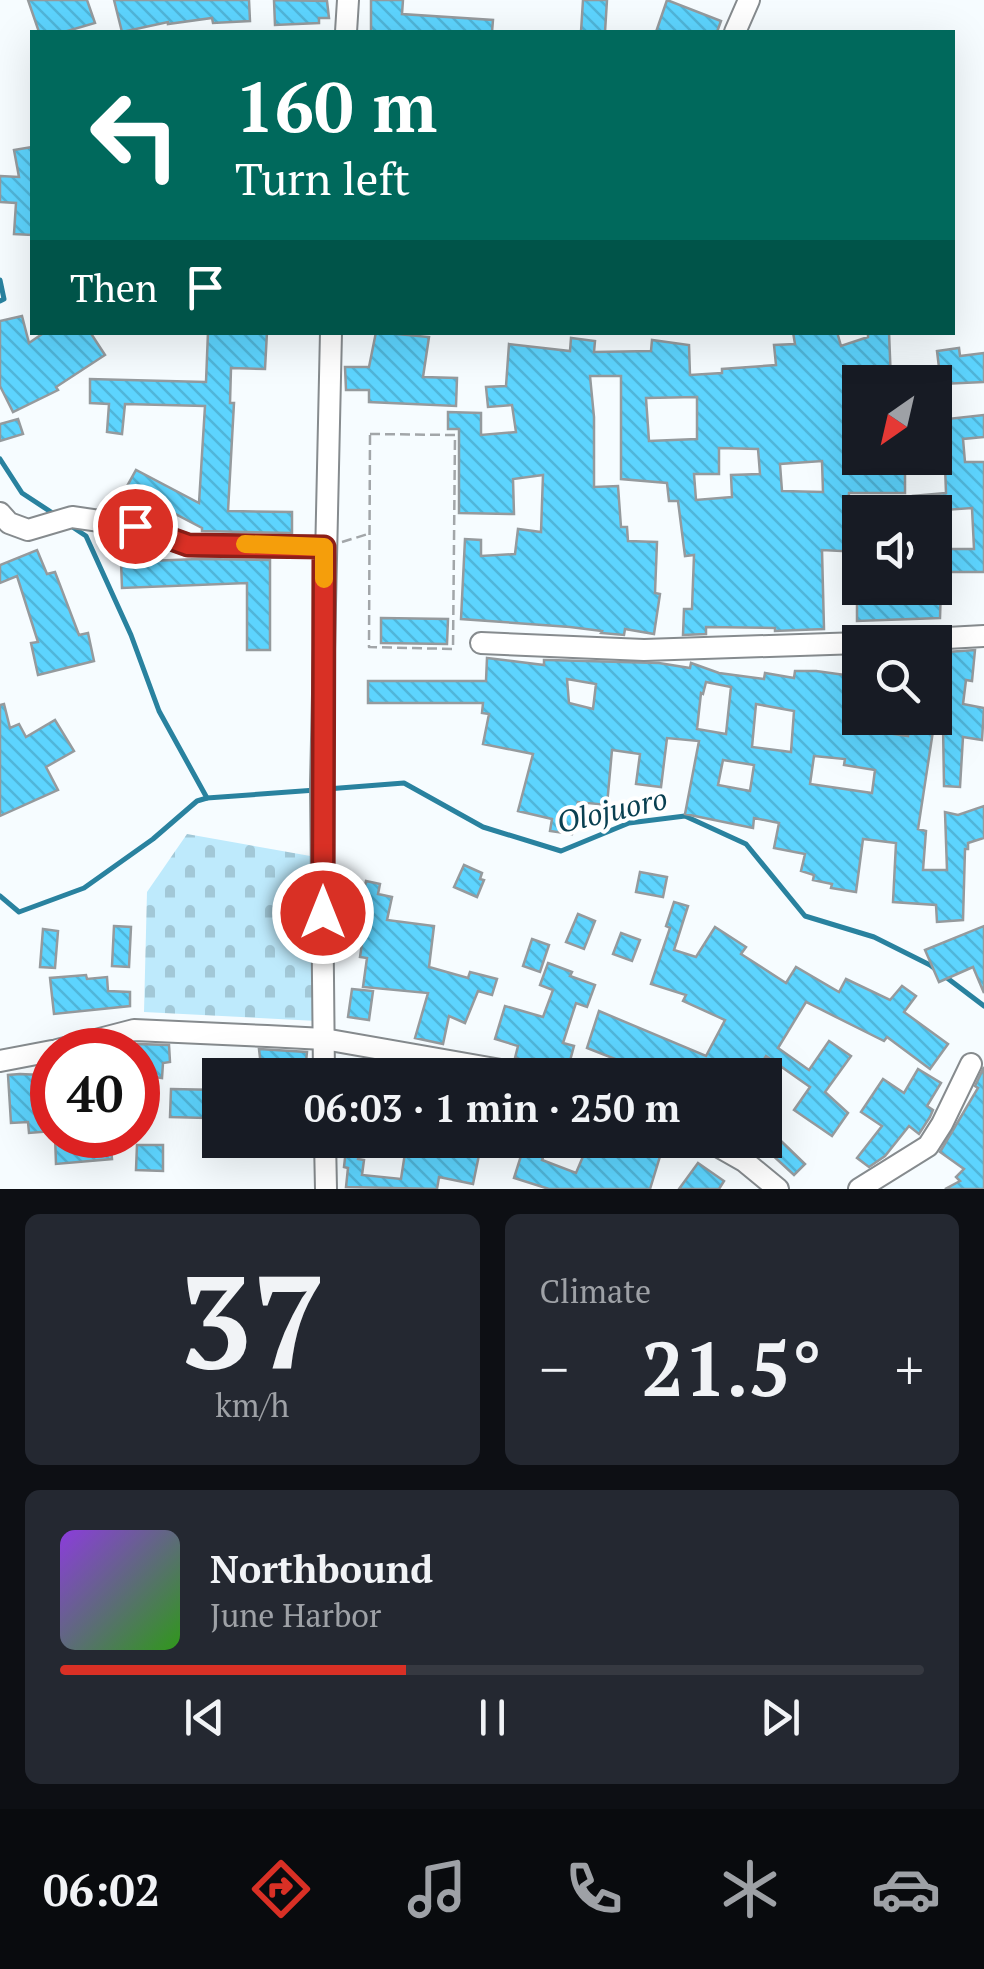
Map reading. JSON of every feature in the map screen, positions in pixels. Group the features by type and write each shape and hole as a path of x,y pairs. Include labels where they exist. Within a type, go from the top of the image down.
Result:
{"street":[{"path":"346,30 348,0"},
{"path":"737,30 749,0"},
{"path":"324,1058 322,785 330,335"},
{"path":"0,513 9,523 28,530 63,519 135,526 188,545 324,547"},
{"path":"952,638 984,636"},
{"path":"481,643 644,650 842,644"},
{"path":"160,1031 324,1039 432,1058"},
{"path":"0,1061 30,1055"},
{"path":"859,1189 928,1146 971,1064"},
{"path":"325,1158 326,1189"},
{"path":"739,1158 778,1189"}],"path":[{"path":"370,434 454,435 453,649 369,648 370,534 370,434"},
{"path":"324,547 370,534"}],"green space":[{"path":"187,834 316,857 317,1021 144,1012 147,892"}],"building":[{"path":"28,0 87,0 95,23 71,30 38,30"},
{"path":"114,0 249,0 250,21 213,23 212,18 122,30"},
{"path":"274,0 327,1 329,18 319,18 319,23 275,25"},
{"path":"371,0 403,0 402,14 493,20 492,30 371,30"},
{"path":"583,0 607,0 605,30 581,30"},
{"path":"667,0 721,21 718,30 657,30"},
{"path":"30,147 30,235 14,234 16,203 0,202 0,176 19,177 14,150"},
{"path":"22,316 29,343 41,335 92,335 105,355 56,387 58,390 13,412 0,386 0,321"},
{"path":"208,335 267,335 265,369 231,368 230,403 234,403 228,511 292,512 292,533 202,531 126,488 136,470 199,503 205,406 125,404 122,434 107,432 109,404 90,403 90,379 206,382"},
{"path":"375,335 429,337 423,377 457,378 456,406 369,402 369,390 346,390 345,367 369,367"},
{"path":"794,335 838,335 841,346 868,335 889,335 890,365 842,365 842,475 905,475 905,493 842,495 842,551 822,550 824,629 706,627 706,634 683,635 684,609 692,609 694,555 685,556 678,501 669,501 667,483 621,479 621,376 590,376 594,487 618,486 621,527 627,527 628,541 657,542 655,593 660,594 654,634 625,629 624,635 461,619 465,539 481,540 481,556 515,554 518,529 541,532 543,475 513,479 514,514 459,513 459,429 448,429 448,412 481,413 481,435 516,432 512,405 488,407 486,387 506,386 509,344 570,351 571,338 595,341 594,352 651,351 652,340 689,345 690,375 776,365 774,345 795,344","holes":["697,397 697,439 649,441 646,398","719,448 758,449 760,474 731,475 732,497 696,500 694,474 719,474","822,461 823,492 782,491 780,464"]},
{"path":"959,348 960,356 984,353 984,382 952,383 952,365 939,365 937,351"},
{"path":"984,415 984,437 963,439 965,462 984,462 984,572 952,572 952,549 974,549 972,508 952,509 952,495 924,495 946,493 945,475 952,475 952,418"},
{"path":"18,419 23,434 0,441 0,424"},
{"path":"37,550 47,574 55,572 79,635 88,633 94,661 38,675 31,643 38,642 17,576 0,583 0,565"},
{"path":"270,560 270,650 247,650 247,583 122,588 121,562"},
{"path":"857,605 940,605 940,618 857,621"},
{"path":"381,618 448,619 447,644 381,643"},
{"path":"975,650 972,681 966,680 963,704 984,708 982,740 963,737 960,787 944,786 943,735 952,735 952,652"},
{"path":"487,658 544,665 544,660 659,663 690,668 691,663 719,673 764,679 765,673 794,678 795,671 842,675 842,735 932,735 918,829 926,831 923,870 947,870 945,812 958,815 984,806 984,838 968,843 965,849 963,920 937,922 936,905 893,902 896,843 863,839 856,892 813,880 814,875 801,871 805,854 774,848 779,823 754,818 753,828 685,814 699,741 667,738 661,787 636,784 640,754 612,750 607,805 578,802 572,834 550,831 552,819 518,811 533,754 483,744 489,714 482,713 483,703 368,703 368,681 486,681","holes":["567,679 596,684 593,709 569,703","706,682 731,687 726,734 697,729","756,704 794,711 791,752 752,747","814,756 845,759 844,765 875,770 872,793 810,784","723,760 754,765 750,791 718,785"]},
{"path":"4,704 10,728 19,724 26,737 55,720 74,751 46,767 58,790 0,816 0,705"},
{"path":"464,865 482,873 480,879 484,880 477,897 454,887"},
{"path":"640,872 667,877 663,897 636,892"},
{"path":"366,881 380,884 378,894 392,897 387,920 434,926 429,967 468,978 470,972 497,979 492,995 478,991 465,1023 449,1016 443,1044 415,1038 428,993 363,987 367,958 360,957 363,937 338,937 338,925 369,925 372,905 362,902"},
{"path":"674,902 688,906 674,950 696,957 715,927 746,947 741,954 786,983 796,967 839,992 846,979 890,1000 902,986 916,996 904,1012 948,1044 930,1069 887,1037 884,1041 806,1002 778,1048 809,1070 829,1041 851,1056 825,1092 848,1113 832,1136 794,1110 810,1087 782,1067 782,1058 612,1058 587,1048 599,1011 706,1056 725,1020 683,1001 686,995 651,984 670,928 666,926"},
{"path":"578,914 595,921 584,949 566,942"},
{"path":"114,926 131,927 129,967 112,966"},
{"path":"984,926 984,993 973,967 939,982 925,950"},
{"path":"43,929 58,931 55,968 40,967"},
{"path":"621,933 640,940 632,961 613,954"},
{"path":"532,939 549,945 540,972 523,966"},
{"path":"548,963 595,985 587,1007 576,1003 563,1043 574,1046 571,1058 515,1058 518,1046 495,1039 505,1006 543,1017 553,990 540,985"},
{"path":"86,975 87,979 107,977 108,991 130,992 130,1006 54,1014 50,978"},
{"path":"352,989 373,991 369,1020 348,1017"},
{"path":"160,1045 169,1045 170,1062 163,1063 162,1078"},
{"path":"259,1049 307,1052 306,1058 260,1058"},
{"path":"984,1067 984,1189 945,1189 960,1181 956,1177 964,1169 940,1152 978,1088 975,1086"},
{"path":"918,1069 941,1083 927,1106 933,1110 930,1117 919,1134 909,1126 885,1156 869,1167 857,1158 882,1126 861,1112 883,1079 904,1093"},
{"path":"30,1074 30,1133 28,1122 11,1123 8,1075"},
{"path":"171,1089 202,1090 202,1118 170,1117"},
{"path":"782,1142 805,1164 794,1175 776,1158 782,1158"},
{"path":"163,1145 163,1171 136,1170 136,1158 160,1158"},
{"path":"56,1158 112,1158 112,1159 56,1164"},
{"path":"345,1158 358,1158 364,1160 362,1175 401,1179 404,1158 478,1158 473,1184 439,1177 437,1189 346,1187 348,1168 344,1167"},
{"path":"520,1158 543,1158 576,1173 582,1158 659,1158 650,1189 549,1189 514,1178"},
{"path":"698,1163 724,1181 719,1189 679,1189"}],"waterway":[{"path":"0,280 4,299 0,301"},
{"path":"0,459 22,493 54,514"},
{"path":"71,526 86,536 131,635 159,711 207,798"},
{"name":"Olojuoro","path":"327,789 404,783 483,827 561,851 629,823 685,816 746,844 805,916 874,937 930,965 984,1006"},
{"name":"Olojuoro","path":"0,896 19,912 84,888 153,839 197,801 316,790"}],"slow traffic":[{"path":"245,544 324,547 324,579"}],"route":[{"path":"135,526 188,545 324,547 323,913"}]}
